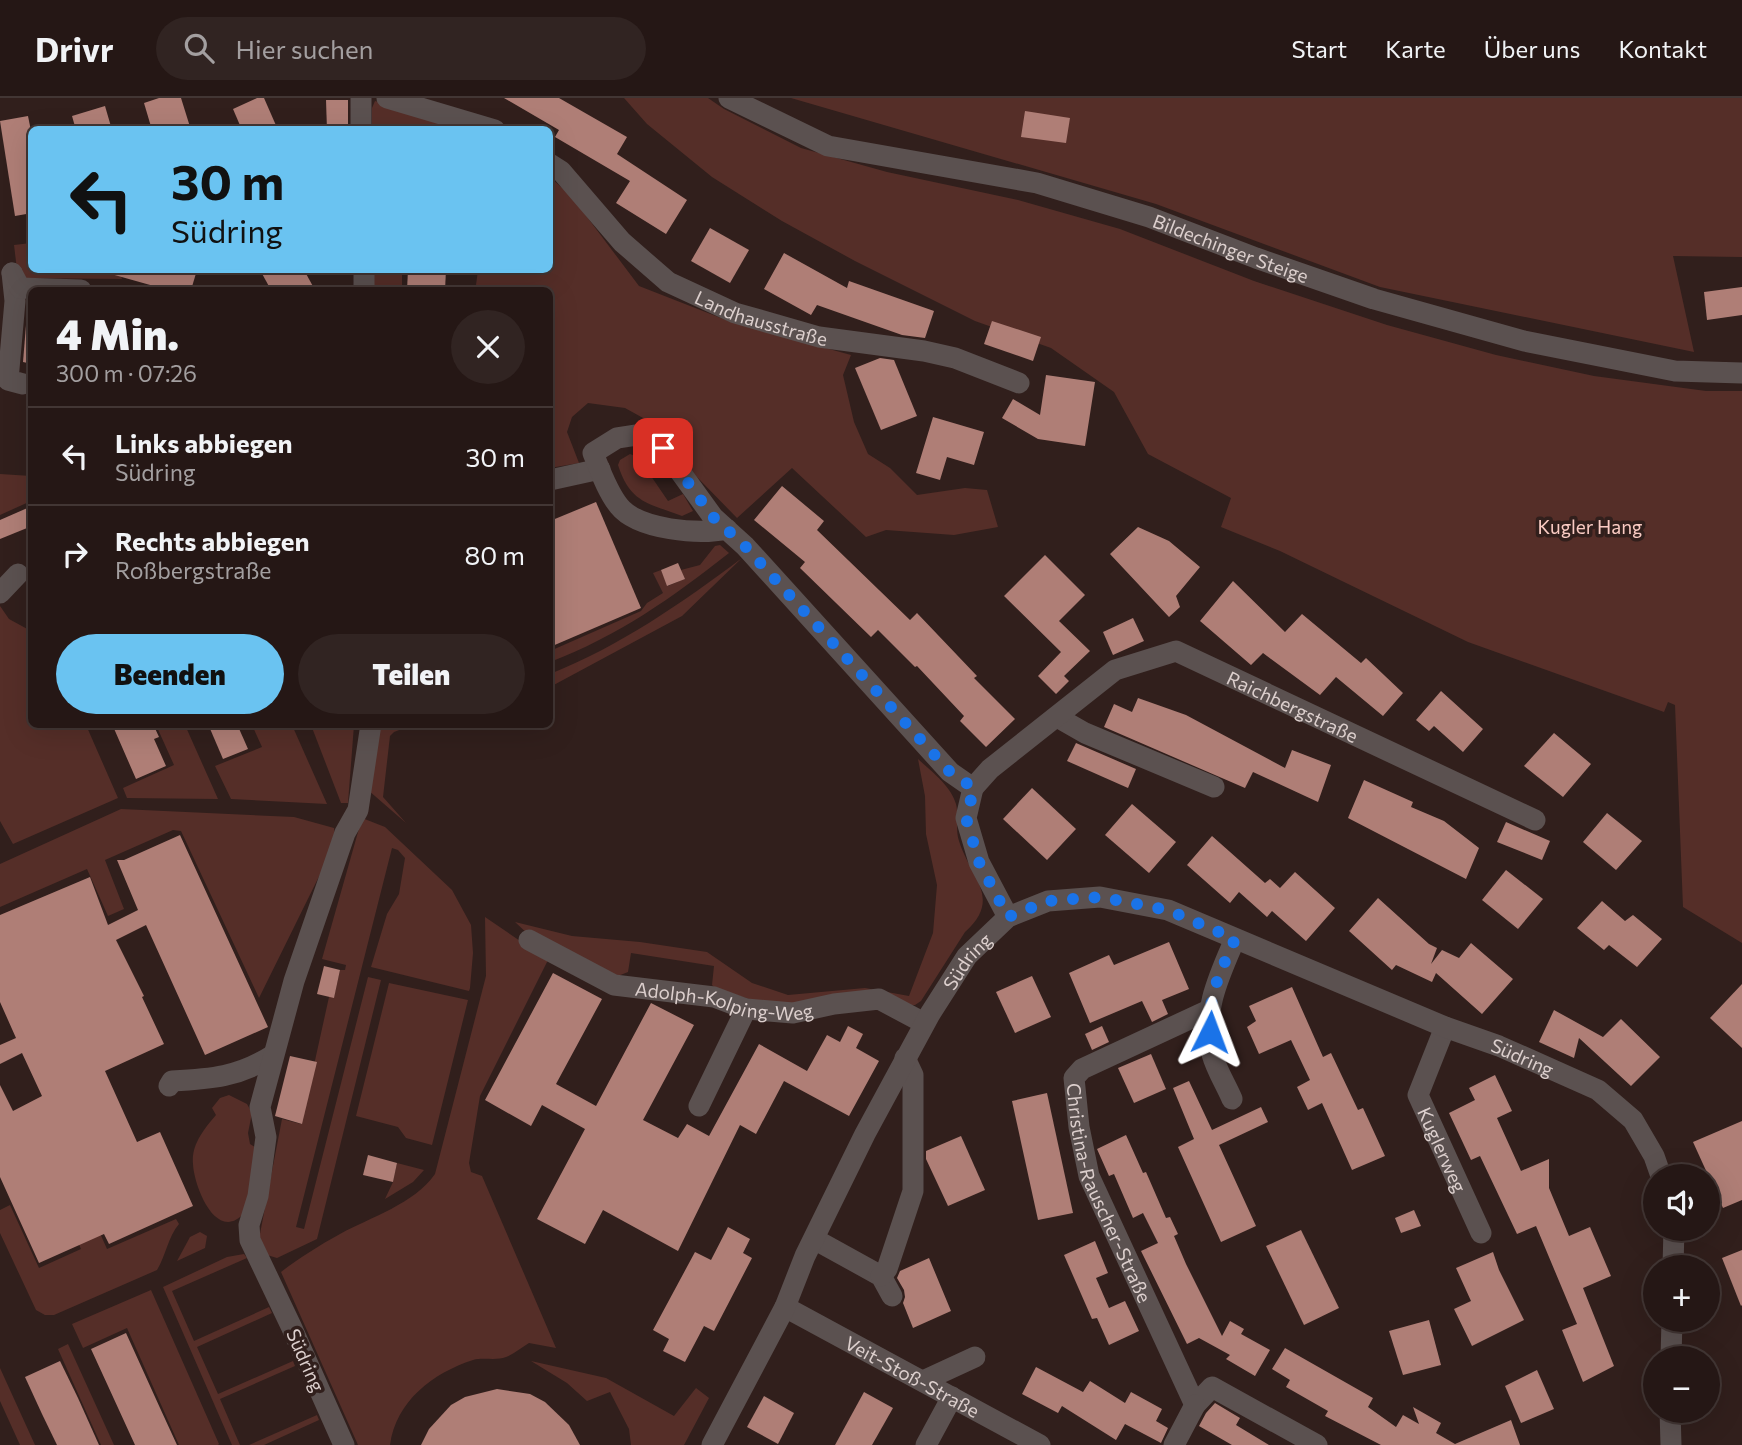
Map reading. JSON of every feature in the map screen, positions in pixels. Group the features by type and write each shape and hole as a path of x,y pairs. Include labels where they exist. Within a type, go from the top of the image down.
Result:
{"street":[{"path":"360,98 361,126"},
{"path":"387,98 482,126"},
{"name":"Bildechinger Steige","path":"729,98 828,146 1037,183 1149,217 1374,299 1524,341 1675,370 1742,373"},
{"name":"Landhausstraße","path":"553,166 561,171 622,242 668,282 735,313 807,334 860,344 925,351 954,358 1019,383"},
{"path":"6,272 20,288 28,288"},
{"path":"6,272 15,301 8,380 23,384"},
{"path":"727,529 709,533 654,526 633,517 620,508 593,453 617,438 643,434 663,448 713,517 727,529 754,555 950,772 974,788 966,818 979,862 1008,917"},
{"path":"553,479 600,469"},
{"path":"0,593 18,574"},
{"name":"Raichbergstraße","path":"974,788 990,769 1115,670 1176,651 1535,820"},
{"path":"1057,718 1085,733 1214,787"},
{"name":"Südring","path":"344,1445 250,1240 250,1225 258,1196 266,1137 260,1107 295,981 345,833 358,810 370,728"},
{"name":"Südring","path":"712,1445 785,1307 864,1134 924,1023 967,956 1008,917 1048,901 1100,897 1168,910 1445,1027 1499,1046 1598,1090 1633,1120 1657,1164"},
{"path":"1232,1099 1212,1054 1209,1010 1213,990 1235,939"},
{"name":"Adolph-Kolping-Weg","path":"529,940 614,985 714,997 746,1009 793,1013 834,1004 879,999 924,1023"},
{"path":"699,1106 746,1009"},
{"name":"Christina-Rauscher-Straße","path":"1195,1405 1089,1176 1079,1127 1074,1078 1082,1069 1209,1010"},
{"name":"Kuglerweg","path":"1445,1027 1418,1095 1481,1233"},
{"path":"169,1086 172,1081 220,1078 255,1066 273,1055"},
{"path":"881,1276 887,1269 913,1191 913,1076 905,1058"},
{"path":"814,1239 881,1276 892,1296"},
{"name":"Veit-Stoß-Straße","path":"785,1307 1040,1445"},
{"path":"923,1381 975,1357"},
{"path":"1174,1445 1195,1405 1212,1387 1317,1445"},
{"path":"926,1445 952,1397"},
{"path":"1671,1423 1671,1445"}],"green space":[{"name":"Kugler Hang","path":"624,98 708,98 724,109 801,148 887,172 1018,200 1120,229 1254,281 1387,325 1496,355 1594,376 1706,391 1742,391 1742,943 1683,907 1675,705 1668,702 1664,712 1468,642 1280,551 1221,527 1231,498 1148,454 1114,392 1051,348 975,321 782,221 712,177 647,124"},
{"path":"791,98 1742,98 1742,257 1673,256 1694,352 1380,287 1156,204"},
{"path":"375,101 465,126 372,126 372,108"},
{"path":"553,180 572,197 639,286 731,322 851,355 843,375 854,422 868,454 890,468 917,495 965,488 987,490 998,527 954,535 886,530 866,537 792,468 737,518 696,476 663,429 625,408 588,403 572,417 567,432 579,463 553,467 553,287 464,287 476,285 478,273 553,273"},
{"path":"28,243 28,273 121,273 122,279 18,278 14,245"},
{"path":"373,273 402,273 402,287 373,287"},
{"path":"630,454 638,457 668,501 683,494 693,511 682,516 650,504 635,494 628,487 618,465 620,460"},
{"path":"0,474 28,476 28,502 0,515"},
{"path":"720,545 729,553 687,585 621,628 553,661 553,650 641,611 647,603 663,593 653,573 661,570 668,586 684,579 681,570 700,565 715,546"},
{"path":"742,558 682,616 553,685 553,673 626,637"},
{"path":"0,606 9,619 28,629 28,728 87,728 118,798 13,844 0,821"},
{"path":"157,728 186,728 218,799 127,798 123,788 174,765"},
{"path":"253,728 293,728 327,804 231,799 215,766 262,747"},
{"path":"312,728 354,728 348,803 341,803"},
{"path":"379,728 404,728 390,736 383,797 406,823 368,790"},
{"path":"918,759 940,779 953,797 957,809 959,841 983,898 976,920 965,932 921,1001 915,1005 810,1005 755,1001 715,988 712,985 714,966 631,953 628,972 618,976 530,936 515,922 572,936 707,952 752,983 788,995 865,988 909,996 933,933 937,885 926,834 925,796"},
{"path":"121,809 294,817 334,828 336,842 259,998 181,831 173,830 105,860 124,909 108,916 87,869 0,907 0,864"},
{"path":"362,818 385,827 452,890 471,925 473,953 470,988 469,991 371,967 387,914 399,894 405,858 392,848 296,1227 304,1229 368,977 381,980 317,1239 277,1258 267,1255 259,1239 282,1119 301,1124 329,997 334,997 340,970 345,970 346,965 322,959"},
{"path":"485,917 548,960 480,1096 469,1163 471,1172 482,1176 556,1348 529,1343 506,1357 477,1359 458,1366 431,1381 408,1402 394,1429 390,1445 358,1445 281,1272 332,1238 404,1202 416,1194 435,1174 486,976"},
{"path":"389,983 468,1000 432,1145 406,1138 398,1127 356,1116"},
{"path":"229,1095 247,1104 252,1113 248,1133 250,1144 258,1149 245,1212 235,1220 225,1222 209,1209 203,1198 194,1174 193,1157 199,1138 216,1115 212,1108 220,1098"},
{"path":"397,1163 424,1170 413,1182 385,1199 393,1182"},
{"path":"74,1175 107,1249 176,1219 179,1224 157,1270 54,1315 45,1315 36,1310 0,1233 0,1210 10,1205 39,1268 81,1249 52,1184"},
{"path":"200,1232 207,1236 205,1248 177,1261 190,1237"},
{"path":"244,1254 247,1258 172,1291 194,1341 269,1307 272,1313 197,1347 218,1394 293,1361 295,1366 220,1399 240,1445 232,1445 163,1287 227,1257"},
{"path":"151,1290 218,1445 179,1445 127,1328 83,1348 72,1324"},
{"path":"68,1344 114,1445 101,1445 58,1349"},
{"path":"531,1361 606,1378 674,1416 696,1388 709,1398 684,1445 631,1445 629,1429 610,1392 587,1401 567,1383"},
{"path":"0,1368 35,1445 20,1445 0,1401"},
{"path":"317,1415 319,1420 264,1445 249,1445"}],"building":[{"path":"159,98 181,98 190,126 151,126 144,103"},
{"path":"257,98 264,98 276,126 240,126 233,109"},
{"path":"504,98 559,98 627,137 617,154 687,200 666,234 616,203 630,181 555,137 559,130"},
{"path":"326,100 348,100 348,126 327,126"},
{"path":"105,106 111,126 75,126 72,116"},
{"path":"1025,111 1070,118 1066,143 1021,137"},
{"path":"28,116 28,214 15,216 0,121"},
{"path":"710,228 749,250 730,283 691,261"},
{"path":"784,253 847,288 849,281 934,311 925,338 902,335 817,305 811,315 764,289"},
{"path":"196,273 192,287 157,287 111,274"},
{"path":"262,273 306,273 313,287 269,287"},
{"path":"408,273 446,273 445,287 407,287"},
{"path":"1742,287 1742,315 1707,320 1704,292"},
{"path":"27,313 28,363 23,362"},
{"path":"992,321 1041,337 1033,361 984,344"},
{"path":"880,358 894,360 917,416 881,430 855,368"},
{"path":"1046,375 1095,382 1085,446 1038,439 1002,418 1013,399 1040,415"},
{"path":"933,417 984,432 974,465 947,457 940,480 916,473"},
{"path":"782,486 824,521 817,530 910,620 917,613 977,676 974,678 1015,719 986,747 960,721 964,716 917,666 878,630 871,637 800,568 805,562 754,520"},
{"path":"596,502 641,608 553,646 553,520"},
{"path":"28,508 28,528 0,539 0,520"},
{"path":"1138,527 1169,541 1200,567 1176,596 1180,607 1169,617 1110,554"},
{"path":"1045,555 1085,595 1059,621 1090,651 1064,676 1069,681 1056,694 1038,676 1061,652 1004,596"},
{"path":"678,563 685,579 667,586 661,570"},
{"path":"1233,581 1285,632 1302,614 1361,663 1366,658 1403,693 1383,716 1336,677 1320,695 1263,653 1251,665 1200,621"},
{"path":"1133,618 1144,641 1113,655 1103,632"},
{"path":"1441,691 1483,729 1463,752 1434,726 1429,731 1416,720"},
{"path":"1138,698 1186,715 1285,768 1292,750 1331,765 1318,802 1253,772 1245,788 1104,727 1114,704 1132,712"},
{"path":"114,728 155,728 159,737 154,739 166,766 136,779"},
{"path":"210,728 239,728 248,749 223,759"},
{"path":"1554,733 1591,764 1563,797 1524,766"},
{"path":"1076,743 1136,769 1128,788 1067,761"},
{"path":"1364,780 1413,802 1411,807 1444,821 1479,848 1466,879 1348,818"},
{"path":"1032,788 1076,829 1047,860 1003,819"},
{"path":"1132,804 1176,842 1149,873 1105,835"},
{"path":"1607,813 1642,841 1616,870 1583,842"},
{"path":"1506,822 1550,841 1542,860 1497,842"},
{"path":"180,835 268,1027 205,1055 146,925 116,940 164,1044 105,1071 137,1142 160,1132 193,1206 109,1244 104,1234 39,1263 0,1177 0,1085 13,1111 42,1096 22,1053 0,1064 0,1045 16,1038 0,1002 0,915 90,877 108,925 138,910 117,860 124,860"},
{"path":"1212,836 1265,883 1270,879 1280,888 1295,872 1335,908 1306,941 1272,911 1267,917 1239,892 1230,903 1187,865"},
{"path":"1506,870 1543,899 1518,929 1482,900"},
{"path":"1378,898 1429,944 1437,948 1431,964 1442,950 1459,958 1471,943 1513,979 1482,1014 1436,973 1432,982 1396,965 1392,970 1349,931"},
{"path":"1602,901 1625,921 1633,915 1662,939 1637,967 1609,945 1604,950 1577,928"},
{"path":"1169,942 1189,989 1162,1000 1168,1014 1152,1022 1142,1001 1090,1023 1069,973 1109,955 1114,965"},
{"path":"324,966 340,970 334,998 317,994"},
{"path":"553,973 602,999 556,1084 596,1106 651,1003 694,1025 643,1120 678,1138 687,1124 709,1136 759,1044 807,1071 827,1035 840,1042 848,1026 863,1034 856,1048 879,1061 849,1116 784,1081 756,1134 740,1125 678,1251 603,1210 585,1244 537,1219 585,1129 542,1105 531,1126 485,1100"},
{"path":"1032,976 1051,1017 1015,1033 996,992"},
{"path":"1742,984 1742,1048 1710,1018"},
{"path":"1292,987 1323,1057 1331,1053 1358,1110 1363,1108 1385,1156 1352,1170 1322,1103 1308,1110 1297,1087 1310,1080 1291,1040 1259,1054 1247,1027 1256,1021 1249,1006"},
{"path":"1554,1010 1603,1037 1621,1019 1660,1057 1631,1086 1579,1038 1574,1058 1539,1042"},
{"path":"1102,1026 1109,1042 1092,1050 1085,1034"},
{"path":"1151,1054 1166,1089 1134,1103 1118,1068"},
{"path":"290,1056 317,1062 302,1124 275,1116"},
{"path":"1495,1075 1512,1111 1497,1118 1521,1171 1549,1159 1549,1188 1569,1236 1590,1227 1611,1276 1583,1288 1614,1366 1583,1382 1562,1330 1577,1324 1536,1226 1517,1234 1480,1156 1471,1160 1449,1113 1475,1100 1469,1088"},
{"path":"1189,1081 1212,1130 1261,1107 1268,1122 1219,1145 1256,1226 1221,1242 1178,1147 1194,1139 1173,1088"},
{"path":"1047,1093 1073,1213 1038,1220 1012,1101"},
{"path":"1742,1121 1742,1200 1723,1208 1720,1201 1720,1164 1703,1164 1693,1142"},
{"path":"1126,1135 1166,1218 1170,1217 1178,1234 1174,1236 1186,1264 1222,1336 1230,1321 1244,1329 1241,1334 1270,1350 1255,1376 1226,1359 1230,1355 1199,1338 1187,1344 1141,1251 1158,1243 1143,1213 1133,1218 1114,1174 1109,1176 1097,1149"},
{"path":"961,1136 985,1190 948,1206 926,1159 926,1151"},
{"path":"368,1155 397,1163 393,1182 363,1175"},
{"path":"1414,1210 1421,1226 1401,1233 1395,1218"},
{"path":"728,1227 750,1239 743,1253 752,1258 714,1331 704,1326 685,1362 663,1351 669,1339 653,1330 695,1252 711,1260"},
{"path":"1301,1230 1339,1308 1304,1325 1266,1246"},
{"path":"1095,1241 1108,1273 1096,1278 1109,1308 1125,1301 1139,1331 1109,1345 1097,1318 1092,1319 1064,1255"},
{"path":"1742,1250 1742,1305 1741,1306 1722,1258"},
{"path":"1493,1252 1524,1320 1472,1346 1454,1309 1471,1301 1456,1268"},
{"path":"929,1258 951,1311 913,1328 903,1303 904,1290 897,1278 900,1271"},
{"path":"1429,1320 1441,1365 1403,1375 1389,1331"},
{"path":"126,1333 177,1445 135,1445 91,1349"},
{"path":"1285,1348 1373,1398 1368,1407 1396,1427 1403,1415 1419,1424 1413,1407 1441,1423 1436,1433 1455,1444 1511,1420 1520,1445 1381,1445 1325,1416 1328,1411 1286,1387 1290,1380 1272,1369"},
{"path":"60,1361 99,1445 57,1445 42,1414 25,1377"},
{"path":"1036,1367 1083,1392 1090,1381 1125,1403 1131,1392 1162,1409 1156,1421 1168,1428 1161,1443 1125,1424 1116,1440 1062,1406 1058,1413 1022,1394"},
{"path":"1537,1370 1554,1409 1521,1423 1505,1386"},
{"path":"497,1389 530,1394 545,1402 569,1425 580,1445 421,1445 429,1429 451,1405 465,1397"},
{"path":"864,1392 893,1408 872,1445 835,1445"},
{"path":"764,1396 794,1413 778,1444 747,1427"},
{"path":"1215,1403 1240,1418 1236,1425 1269,1445 1232,1445 1199,1426"}],"route":[{"path":"663,448 713,517 745,546 950,772 974,788 966,818 979,862 1008,917 1048,901 1100,897 1168,910 1235,939 1213,990 1209,1010 1210,1032"}]}
